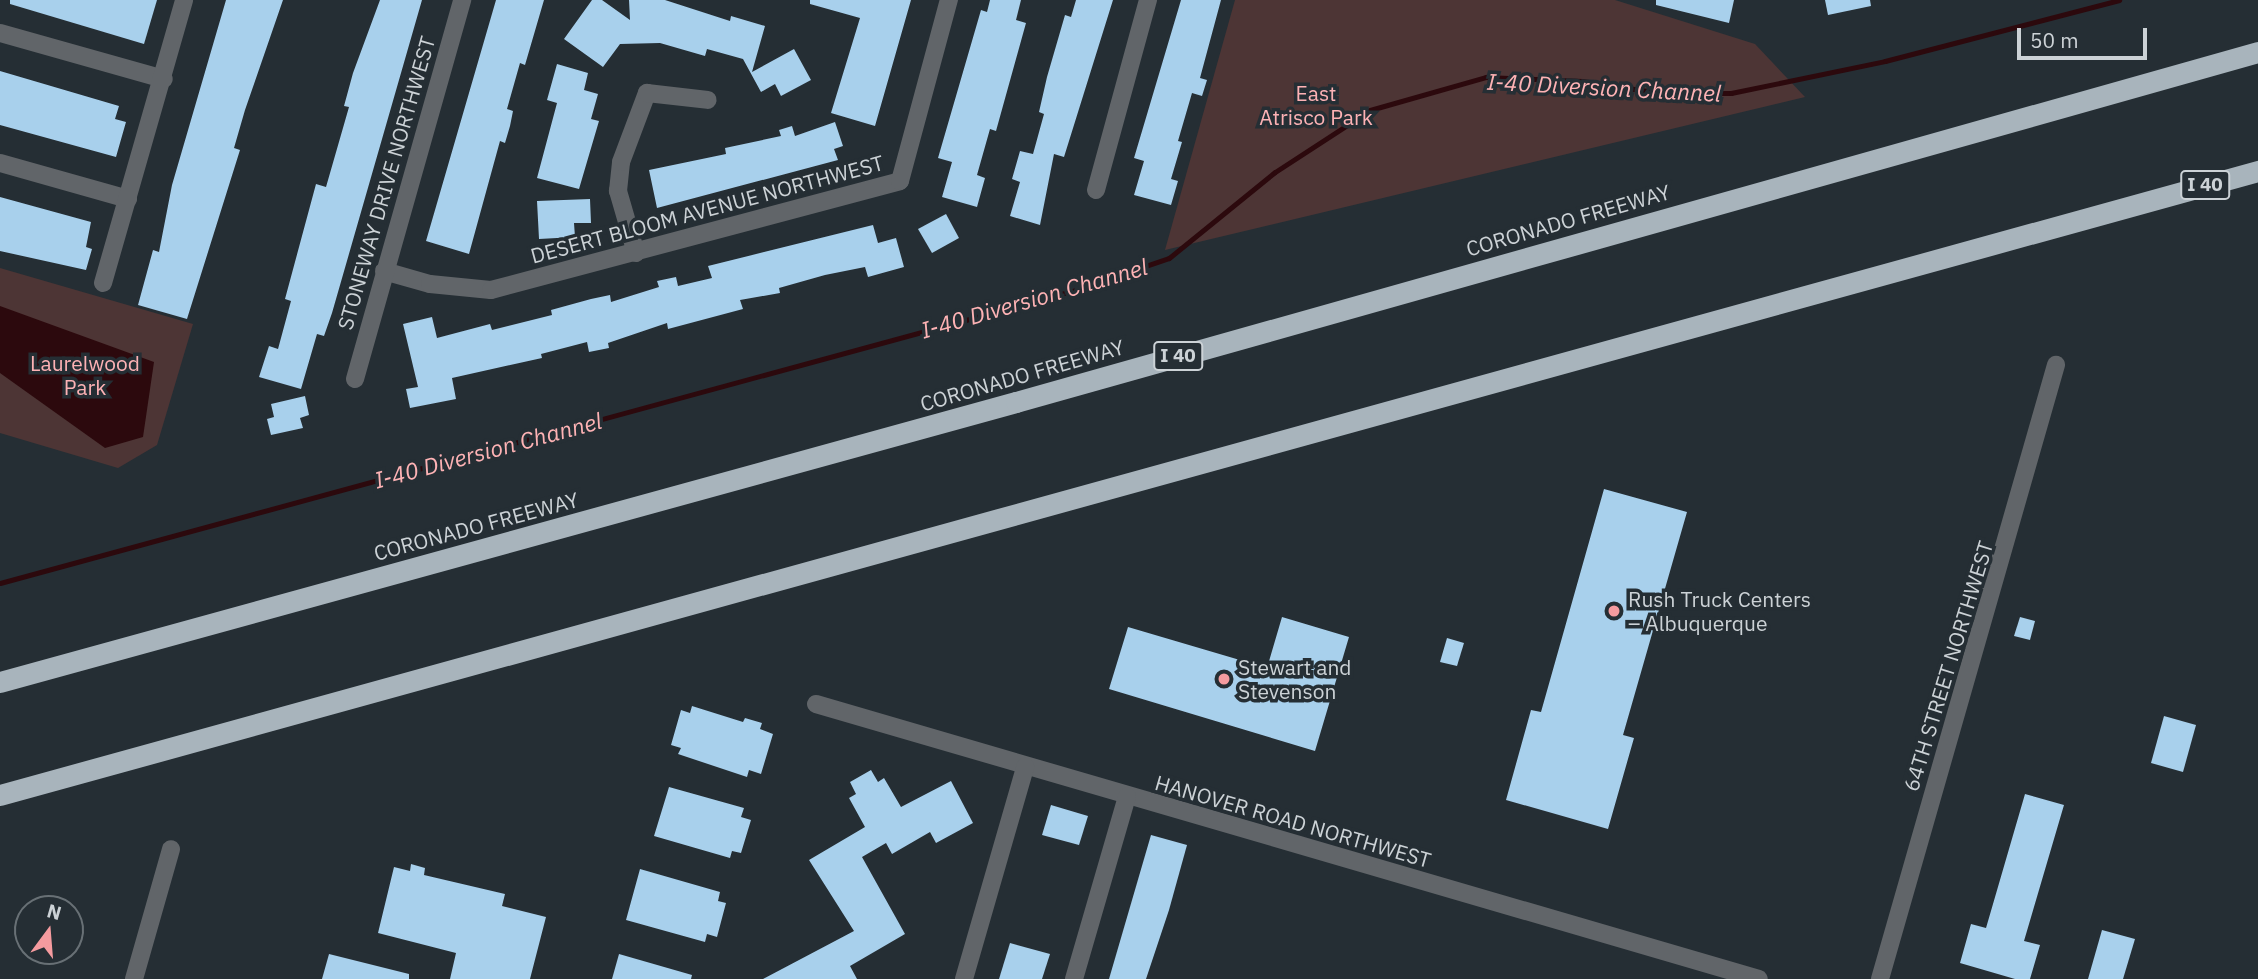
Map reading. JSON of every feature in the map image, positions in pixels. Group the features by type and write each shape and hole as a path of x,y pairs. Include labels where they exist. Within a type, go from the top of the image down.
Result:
{"highway":[{"name":"CORONADO FREEWAY","path":"0,682 1016,402 2258,52"},
{"name":"I 40","path":"0,795 2258,170"}],"street":[{"path":"103,283 164,79 184,0"},
{"name":"STONEWAY DRIVE NORTHWEST","path":"355,379 462,0"},
{"name":"DESERT BLOOM AVENUE NORTHWEST","path":"384,271 430,284 491,290 900,181 948,0"},
{"path":"1096,190 1148,0"},
{"path":"0,33 164,79"},
{"path":"636,253 618,191 621,162 647,93 708,100"},
{"path":"0,163 128,199"},
{"name":"64TH STREET NORTHWEST","path":"1880,979 2056,365"},
{"name":"HANOVER ROAD NORTHWEST","path":"816,704 1127,797 1759,979"},
{"path":"964,979 1025,767"},
{"path":"1074,979 1127,797"},
{"path":"134,979 171,849"}],"green space":[{"name":"East Atrisco Park","path":"1235,0 1615,0 1755,44 1805,97 1165,250"},
{"name":"Laurelwood Park","path":"0,268 193,324 157,445 118,468 0,433"}],"shaded area":[{"path":"0,306 154,362 143,437 105,448 0,373"}],"building":[{"path":"10,0 157,0 144,44 10,4"},
{"path":"226,0 283,0 245,110 234,148 240,150 187,319 138,305 153,250 159,252 172,185"},
{"path":"380,0 422,0 332,313 324,336 317,334 301,389 259,377 269,346 278,349 291,301 285,299 316,184 326,187 349,107 344,106 353,73"},
{"path":"496,0 544,0 525,65 520,63 507,109 513,111 510,126 505,143 500,141 469,254 426,241"},
{"path":"592,0 602,0 630,20 629,0 665,0 730,21 731,16 765,26 752,72 794,49 811,80 781,96 775,84 761,92 743,59 707,49 705,56 660,43 620,44 603,67 564,39"},
{"path":"810,0 911,0 875,126 831,113 860,18 810,4"},
{"path":"990,0 1021,0 1016,20 1026,23 996,131 990,129 977,175 985,178 977,207 942,197 952,162 938,158 981,10 987,12"},
{"path":"1076,0 1113,0 1064,157 1054,154 1040,225 1010,216 1020,182 1012,179 1020,151 1033,154 1044,114 1039,112 1047,77 1065,15 1071,17"},
{"path":"1181,0 1221,0 1200,78 1207,80 1202,96 1192,93 1178,141 1182,142 1171,179 1178,181 1171,205 1134,195 1144,161 1134,158"},
{"path":"1656,0 1734,0 1729,23 1656,5"},
{"path":"1825,0 1870,0 1871,6 1828,15"},
{"path":"557,64 588,73 584,90 598,94 591,119 599,121 579,189 537,178 557,103 547,100"},
{"path":"0,71 119,106 115,119 126,122 116,157 0,125"},
{"path":"835,122 843,146 834,149 838,160 657,208 649,170 726,154 725,148 781,136 779,130 792,126 795,136"},
{"path":"0,197 91,222 86,247 92,249 86,270 0,251"},
{"path":"590,199 591,223 574,223 575,237 539,239 537,201"},
{"path":"946,214 959,238 932,253 918,229"},
{"path":"873,225 878,243 896,238 904,267 868,277 865,267 825,275 779,288 780,293 740,300 743,309 668,329 667,323 608,343 609,348 589,352 587,342 541,354 542,358 452,378 456,399 410,408 406,389 418,387 403,324 432,317 437,338 490,324 492,330 552,315 551,310 591,299 610,295 611,302 659,287 657,281 676,277 678,286 712,278 708,266"},
{"path":"305,396 309,415 300,418 303,428 271,435 267,419 274,417 271,404"},
{"name":"Rush Truck Centers – Albuquerque","path":"1604,489 1687,512 1623,735 1634,738 1608,829 1506,800 1531,710 1541,712"},
{"name":"Stewart and Stevenson","path":"1282,617 1349,637 1315,751 1109,689 1128,627 1267,668"},
{"path":"2020,617 2035,621 2030,640 2014,636"},
{"path":"1447,638 1464,643 1457,666 1440,662"},
{"path":"692,706 743,722 745,718 762,723 760,729 773,734 761,774 749,770 747,777 678,754 681,748 671,745 681,710 690,713"},
{"path":"2164,716 2196,725 2183,772 2151,763"},
{"path":"871,770 878,782 884,778 901,807 951,781 973,823 936,843 930,832 892,854 886,843 862,857 905,934 850,966 857,979 763,979 854,931 809,860 865,827 849,798 856,794 850,782"},
{"path":"669,787 744,808 741,817 751,820 741,853 732,851 730,858 654,836"},
{"path":"2025,794 2064,805 2024,941 2040,945 2030,979 2015,979 1960,963 1971,924 1986,928"},
{"path":"1051,805 1088,816 1079,845 1042,835"},
{"path":"1151,835 1187,845 1169,910 1146,979 1109,979"},
{"path":"411,864 425,868 424,875 505,894 502,906 546,917 530,979 450,979 456,953 378,933 394,867 410,871"},
{"path":"640,869 720,892 718,901 726,903 717,937 707,934 705,942 626,920"},
{"path":"2102,930 2135,939 2123,979 2088,979"},
{"path":"1010,943 1050,954 1042,979 999,979"},
{"path":"329,954 409,974 409,979 322,979"},
{"path":"619,954 692,975 691,979 612,979"}],"waterway":[{"name":"I-40 Diversion Channel","path":"0,583 1072,291 1169,258 1275,172 1370,110 1486,77 1582,81 1660,93 1731,93 1885,61 2119,0"}],"place":[{"name":"Rush Truck Centers – Albuquerque","path":"1614,611"},
{"name":"Stewart and Stevenson","path":"1224,679"}]}
